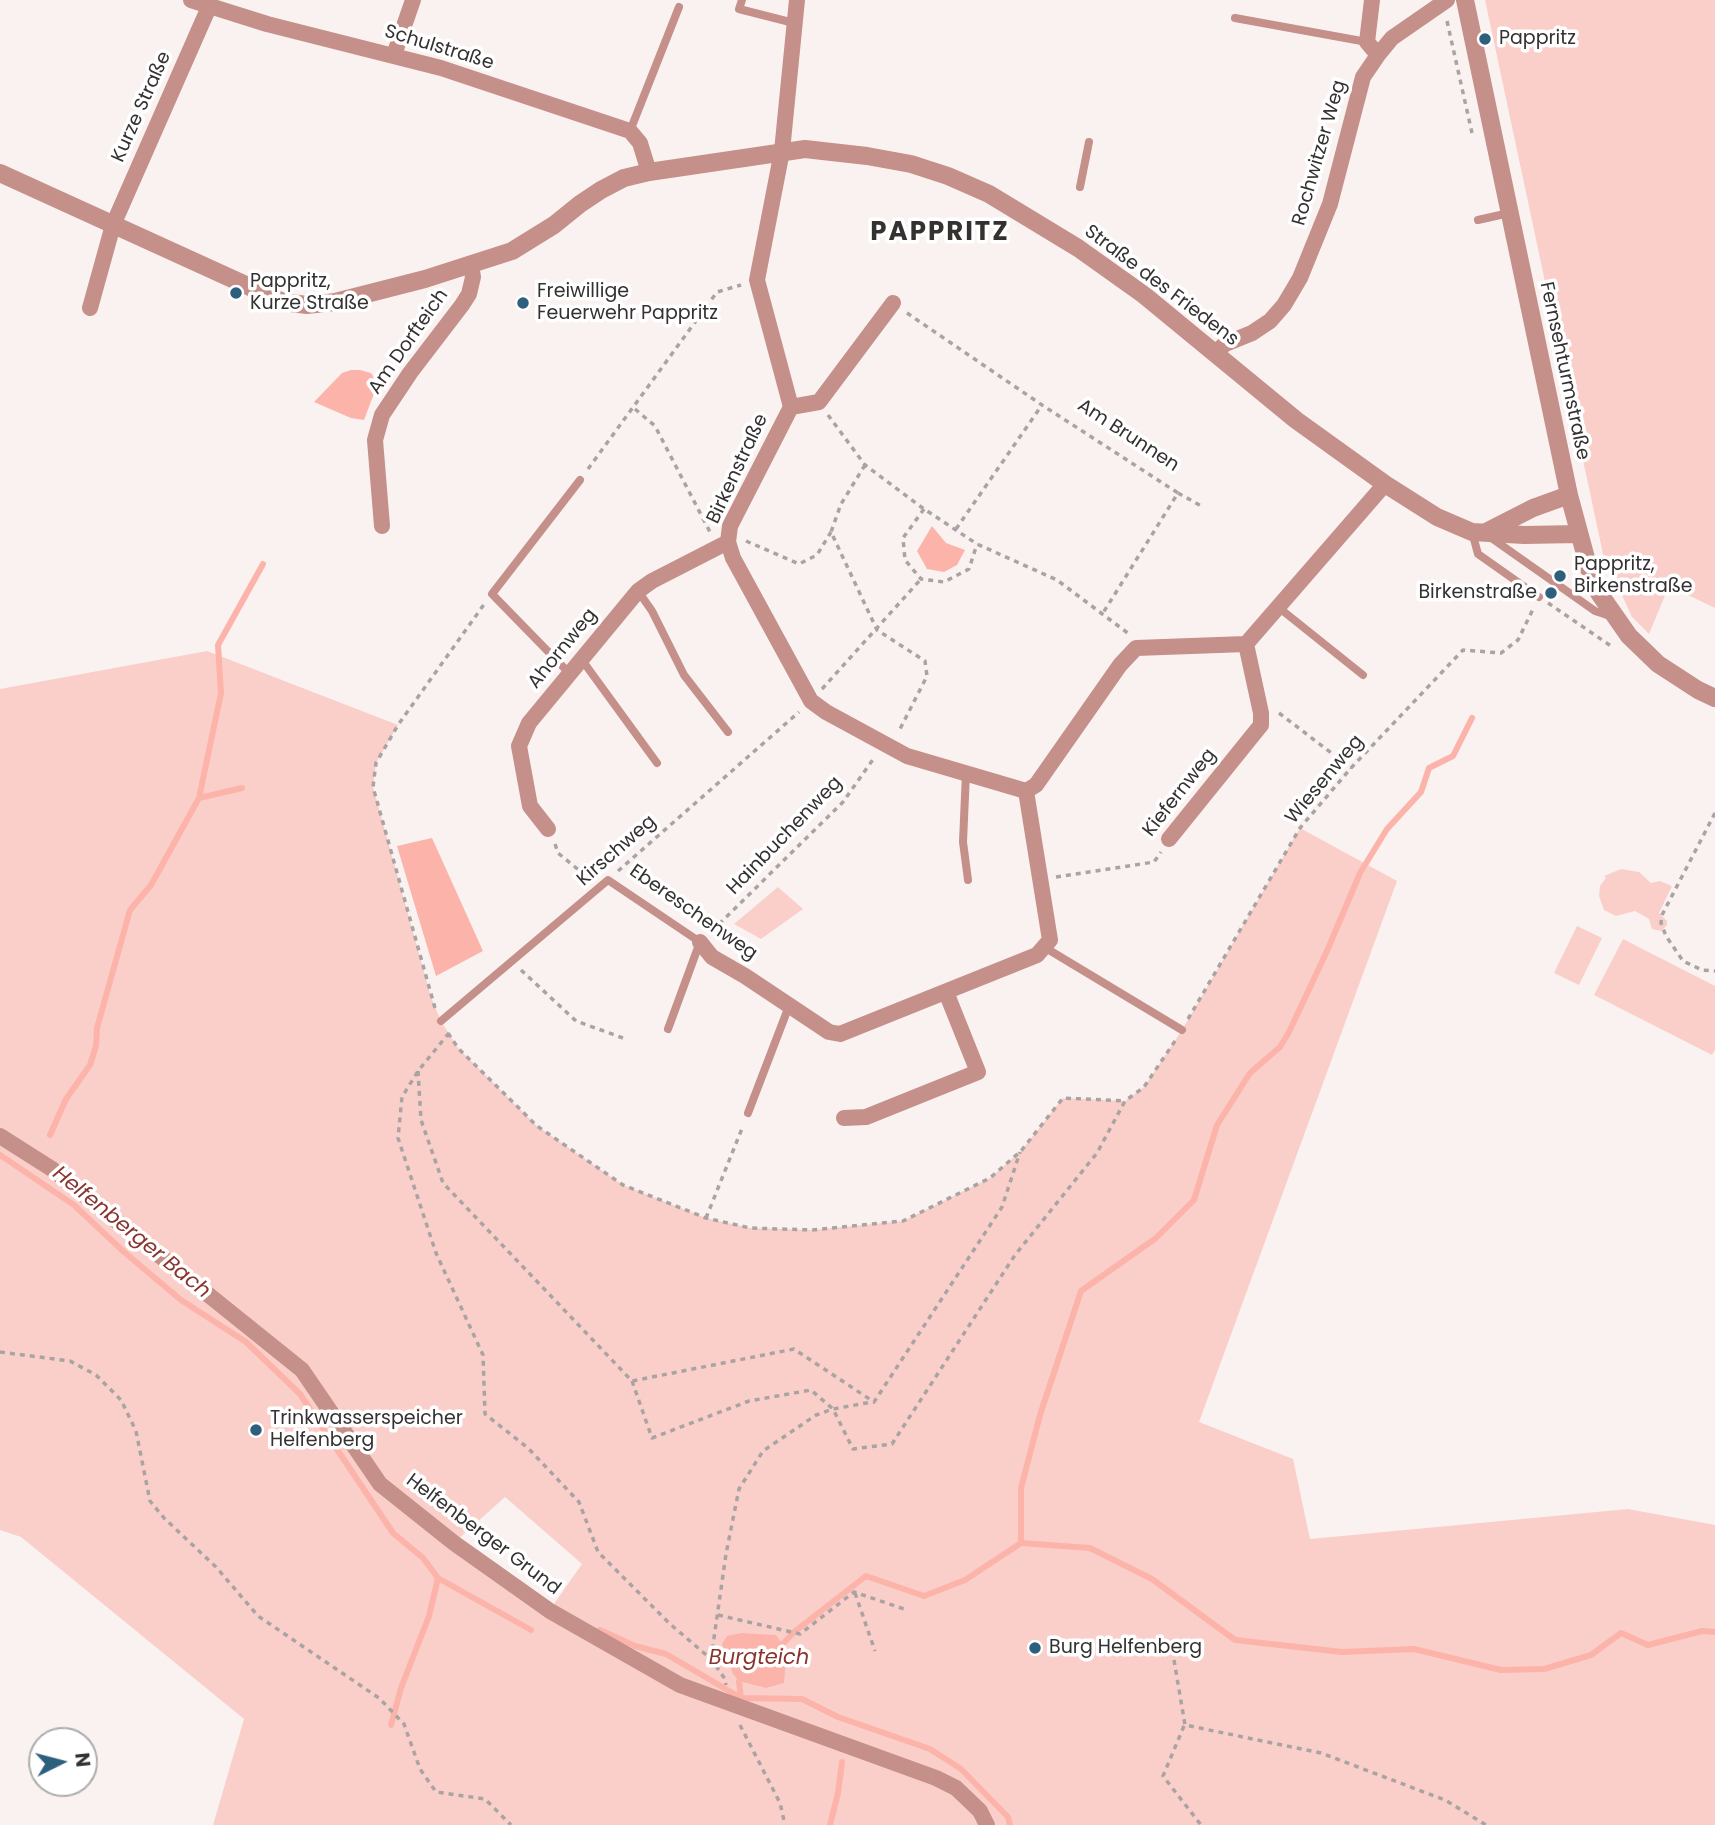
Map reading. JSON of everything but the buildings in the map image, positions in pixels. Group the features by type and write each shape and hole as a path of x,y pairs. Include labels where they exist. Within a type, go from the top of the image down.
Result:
{"street":[{"name":"Schulstraße","path":"191,0 441,68 630,131"},
{"path":"394,55 413,0"},
{"name":"Birkenstraße","path":"797,0 782,151 757,280 791,407 723,544 811,701 907,756 1026,791"},
{"path":"1372,0 1372,48"},
{"name":"Rochwitzer Weg","path":"1215,353 1231,341 1252,333 1270,321 1284,306 1300,278 1330,204 1372,48 1392,38 1447,0"},
{"name":"Fernsehturmstraße","path":"1465,0 1569,495 1578,534 1599,593 1613,617 1658,664 1715,698"},
{"name":"Kurze Straße","path":"113,225 209,7"},
{"path":"630,131 639,144 649,172"},
{"name":"Straße des Friedens","path":"0,173 283,302 295,304 335,302 471,265 527,244 601,190 624,178 649,172 806,149 911,164 989,194 1079,248 1144,295 1296,420 1385,484 1437,517 1478,533 1578,534"},
{"path":"90,308 113,225"},
{"name":"Am Dorfteich","path":"382,526 375,440 382,415 462,305 473,277 471,265"},
{"path":"791,407 819,402 893,303"},
{"path":"1044,947 1050,940 1026,791 1036,785 1120,665 1136,648 1246,644 1385,484"},
{"path":"1478,533 1569,495"},
{"name":"Ahornweg","path":"548,829 530,806 519,746 530,723 638,591 723,544"},
{"path":"1246,644 1261,713"},
{"name":"Kiefernweg","path":"1169,839 1261,725 1261,713"},
{"name":"Ebereschenweg","path":"700,942 712,957 829,1032 840,1034 1037,955 1044,947"},
{"path":"844,1118 866,1117 978,1072 946,992"},
{"name":"Helfenberger Grund","path":"0,1136 52,1168 302,1370 380,1484 454,1543 550,1611 680,1685 936,1778 956,1788 980,1811 987,1825"}],"lane":[{"path":"742,0 739,9 794,23"},
{"path":"630,131 679,7"},
{"path":"1235,18 1372,48"},
{"path":"1080,187 1089,142"},
{"path":"1478,220 1509,213"},
{"path":"570,674 492,594 580,480"},
{"path":"1478,533 1478,554 1539,597"},
{"path":"1478,533 1595,611 1613,617"},
{"path":"638,591 652,611 684,675 728,732"},
{"path":"1278,607 1363,674"},
{"path":"582,660 657,763"},
{"path":"966,773 963,842 968,880"},
{"name":"Kirschweg","path":"441,1021 608,880"},
{"name":"Ebereschenweg","path":"608,880 700,942"},
{"path":"668,1029 700,942"},
{"path":"1044,947 1182,1030"},
{"path":"748,1113 789,1006"}],"path":[{"path":"580,480 717,292 757,280"},
{"name":"Am Brunnen","path":"893,303 1042,405 1178,493 1103,613"},
{"path":"819,402 865,465 977,544 1057,580 1128,632 1136,648"},
{"path":"956,529 1042,405"},
{"path":"634,409 655,426 723,544 739,538 799,564 817,555 831,532 841,504 865,465"},
{"path":"1178,493 1203,507"},
{"path":"925,509 903,538 905,560 921,579 944,582 969,569 977,544"},
{"path":"831,532 877,629 925,661 927,676 887,745"},
{"name":"Kirschweg","path":"608,880 811,701 921,579"},
{"path":"492,594 398,725 376,763 373,787 430,997 441,1021 458,1048 537,1126 623,1185 706,1218 750,1228 812,1230 903,1221 990,1178 1021,1150 1063,1098 1125,1101"},
{"name":"Wiesenweg","path":"833,1409 853,1449 892,1444 1015,1255 1097,1153 1125,1101 1144,1087 1182,1030 1300,828 1351,768 1463,650 1500,653 1518,639 1539,597"},
{"path":"1261,713 1275,709 1351,768"},
{"name":"Hainbuchenweg","path":"700,942 843,802 887,745"},
{"path":"1715,813 1661,923 1674,951 1684,961 1702,970 1715,971"},
{"path":"548,829 558,853 580,872 608,880"},
{"name":"Kiefernweg","path":"1040,879 1154,862 1169,839"},
{"path":"512,961 576,1021 623,1038"},
{"path":"449,1033 418,1071 402,1097 398,1138 436,1253 483,1355 485,1414 528,1448 579,1502 597,1552 670,1624 711,1659 725,1679"},
{"path":"418,1071 421,1120 443,1183 632,1381 652,1438 749,1401 811,1390 833,1409"},
{"path":"706,1218 748,1113"},
{"path":"711,1659 726,1554 739,1489 763,1451 816,1415 833,1409 874,1402 1002,1207 1021,1150"},
{"path":"632,1381 794,1349 874,1402"},
{"path":"0,1352 70,1360 96,1375 121,1400 136,1431 150,1501 164,1518 216,1567 258,1616 379,1698 404,1724 420,1769 436,1792 485,1799 511,1825"},
{"path":"718,1615 800,1633 855,1592"},
{"path":"855,1592 907,1610"},
{"path":"855,1592 876,1651"},
{"path":"1174,1660 1185,1725 1163,1776 1201,1825"},
{"path":"729,1701 780,1803 785,1825"},
{"path":"1185,1725 1321,1753 1445,1800 1486,1825"}],"shaded area":[{"path":"1485,0 1715,0 1715,608 1669,586 1649,634 1632,617 1603,554"},
{"path":"207,651 398,725 376,763 373,787 431,997 441,1021 458,1048 537,1126 623,1185 706,1218 750,1228 812,1230 903,1221 990,1178 1021,1151 1063,1098 1125,1101 1144,1087 1182,1030 1300,828 1397,881 1199,1422 1293,1459 1310,1539 1628,1509 1715,1525 1715,1825 213,1825 244,1719 21,1537 0,1530 0,689","holes":["505,1497 582,1564 549,1611 455,1542"]},
{"path":"1621,869 1639,872 1651,883 1660,881 1672,886 1659,913 1667,921 1661,931 1652,929 1649,919 1635,911 1616,916 1604,910 1599,896 1600,886 1606,878 1604,876"},
{"path":"778,887 803,909 761,939 734,924"},
{"path":"1577,926 1602,938 1579,985 1554,973"},
{"path":"1623,939 1715,986 1715,1050 1712,1055 1594,995"}],"water":[{"path":"351,370 371,373 378,383 364,420 351,418 314,402 342,373"},
{"path":"932,526 946,543 965,550 957,565 944,572 927,569 917,551"},
{"path":"432,838 483,951 436,976 397,846"},
{"name":"Burgteich","path":"741,1633 776,1635 783,1645 786,1658 784,1683 766,1688 739,1681 733,1674 722,1644 727,1636"}],"waterway":[{"path":"50,1135 66,1099 90,1065 96,1046 97,1028 130,910 151,885 199,798 221,693 218,645 263,564"},
{"path":"1021,1543 1021,1488 1040,1415 1081,1291 1156,1238 1194,1200 1217,1125 1250,1073 1280,1047 1289,1032 1360,873 1387,829 1421,792 1429,768 1453,756 1472,718"},
{"path":"199,798 242,788"},
{"name":"Helfenberger Bach","path":"0,1155 74,1205 181,1300 246,1342 300,1394 393,1533 423,1558 438,1578 531,1630"},
{"path":"779,1648 794,1632 866,1576 924,1596 965,1580 1021,1543 1090,1548 1152,1579 1235,1640 1342,1652 1414,1649 1501,1670 1544,1669 1591,1655 1621,1633 1648,1645 1702,1631 1715,1632"},
{"path":"391,1725 401,1688 429,1616 438,1578"},
{"name":"Helfenberger Bach","path":"600,1630 635,1646 666,1654 741,1698 802,1699 838,1717 930,1749 961,1769 1008,1817 1010,1825"},
{"path":"741,1698 739,1681 744,1677"},
{"path":"830,1825 842,1762"}],"place":[{"name":"Pappritz","path":"1485,39"},
{"name":"Pappritz, Kurze Straße","path":"236,293"},
{"name":"Freiwillige Feuerwehr Pappritz","path":"523,303"},
{"name":"Pappritz, Birkenstraße","path":"1560,576"},
{"name":"Birkenstraße","path":"1551,593"},
{"name":"Trinkwasserspeicher Helfenberg","path":"256,1430"},
{"name":"Burg Helfenberg","path":"1035,1648"}],"district":[{"name":"PAPPRITZ","path":"940,233"}]}
